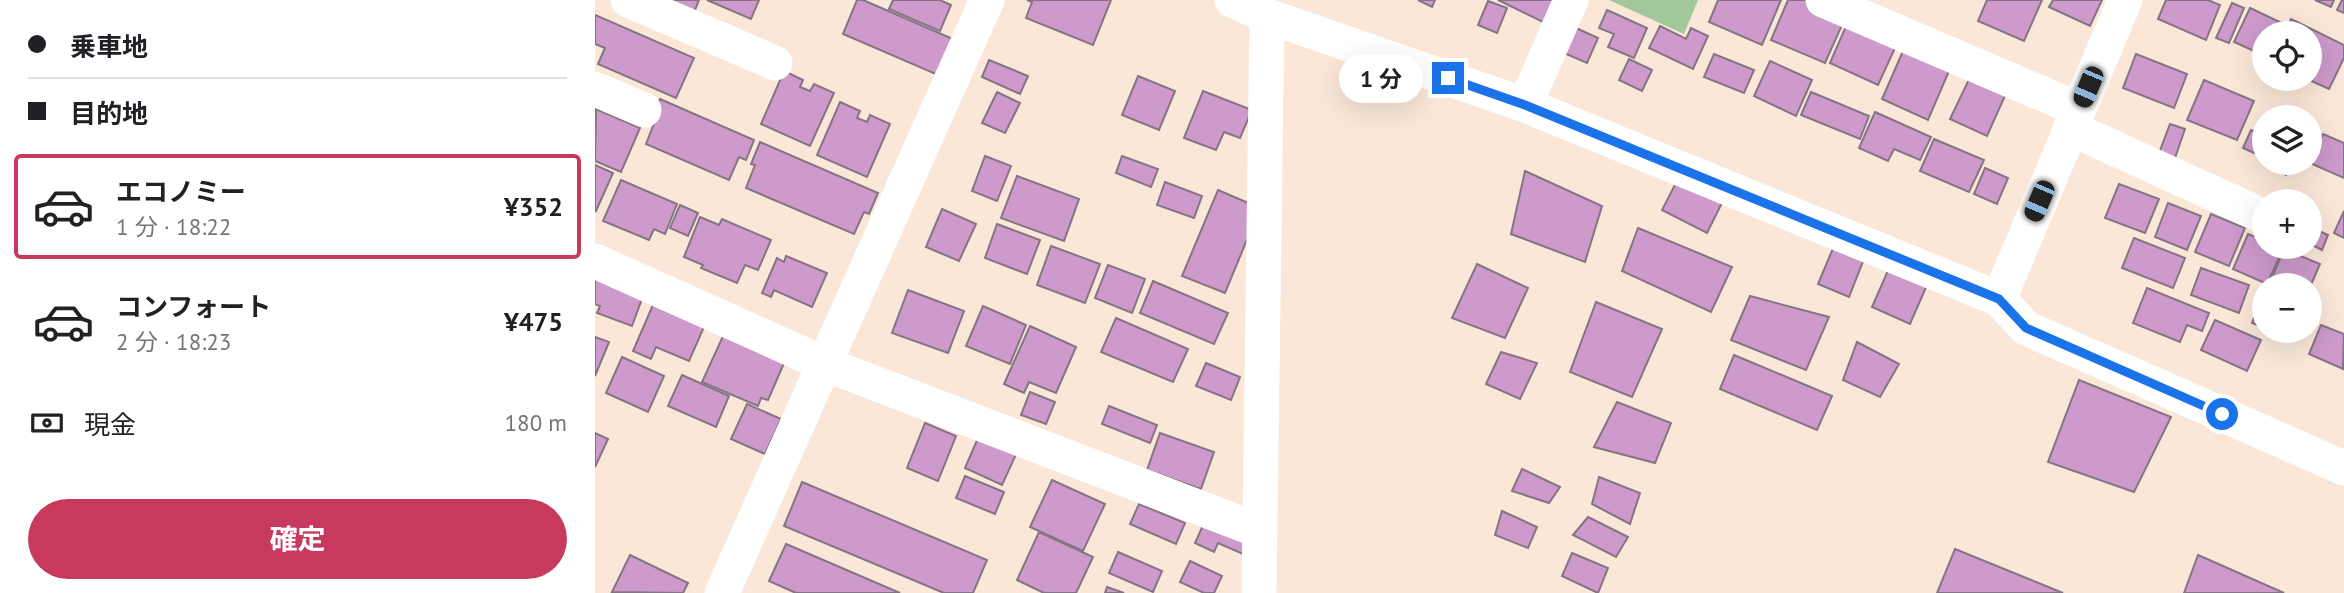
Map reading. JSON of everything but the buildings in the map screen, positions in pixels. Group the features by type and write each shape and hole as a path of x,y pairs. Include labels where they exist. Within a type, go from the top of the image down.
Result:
{"street":[{"path":"628,0 775,63"},
{"path":"722,593 987,0"},
{"path":"1232,0 1267,16 1525,105 1999,299 2026,328 2344,468"},
{"path":"1525,105 1571,0"},
{"path":"1823,0 2074,118 2252,210"},
{"path":"1999,299 2125,0"},
{"path":"1259,593 1267,16"},
{"path":"595,89 644,110"},
{"path":"595,261 825,363 1260,531"}],"green space":[{"path":"1609,0 1698,0 1684,34"}],"route":[{"path":"1448,78 1525,105 1999,299 2026,328 2222,414"}]}
